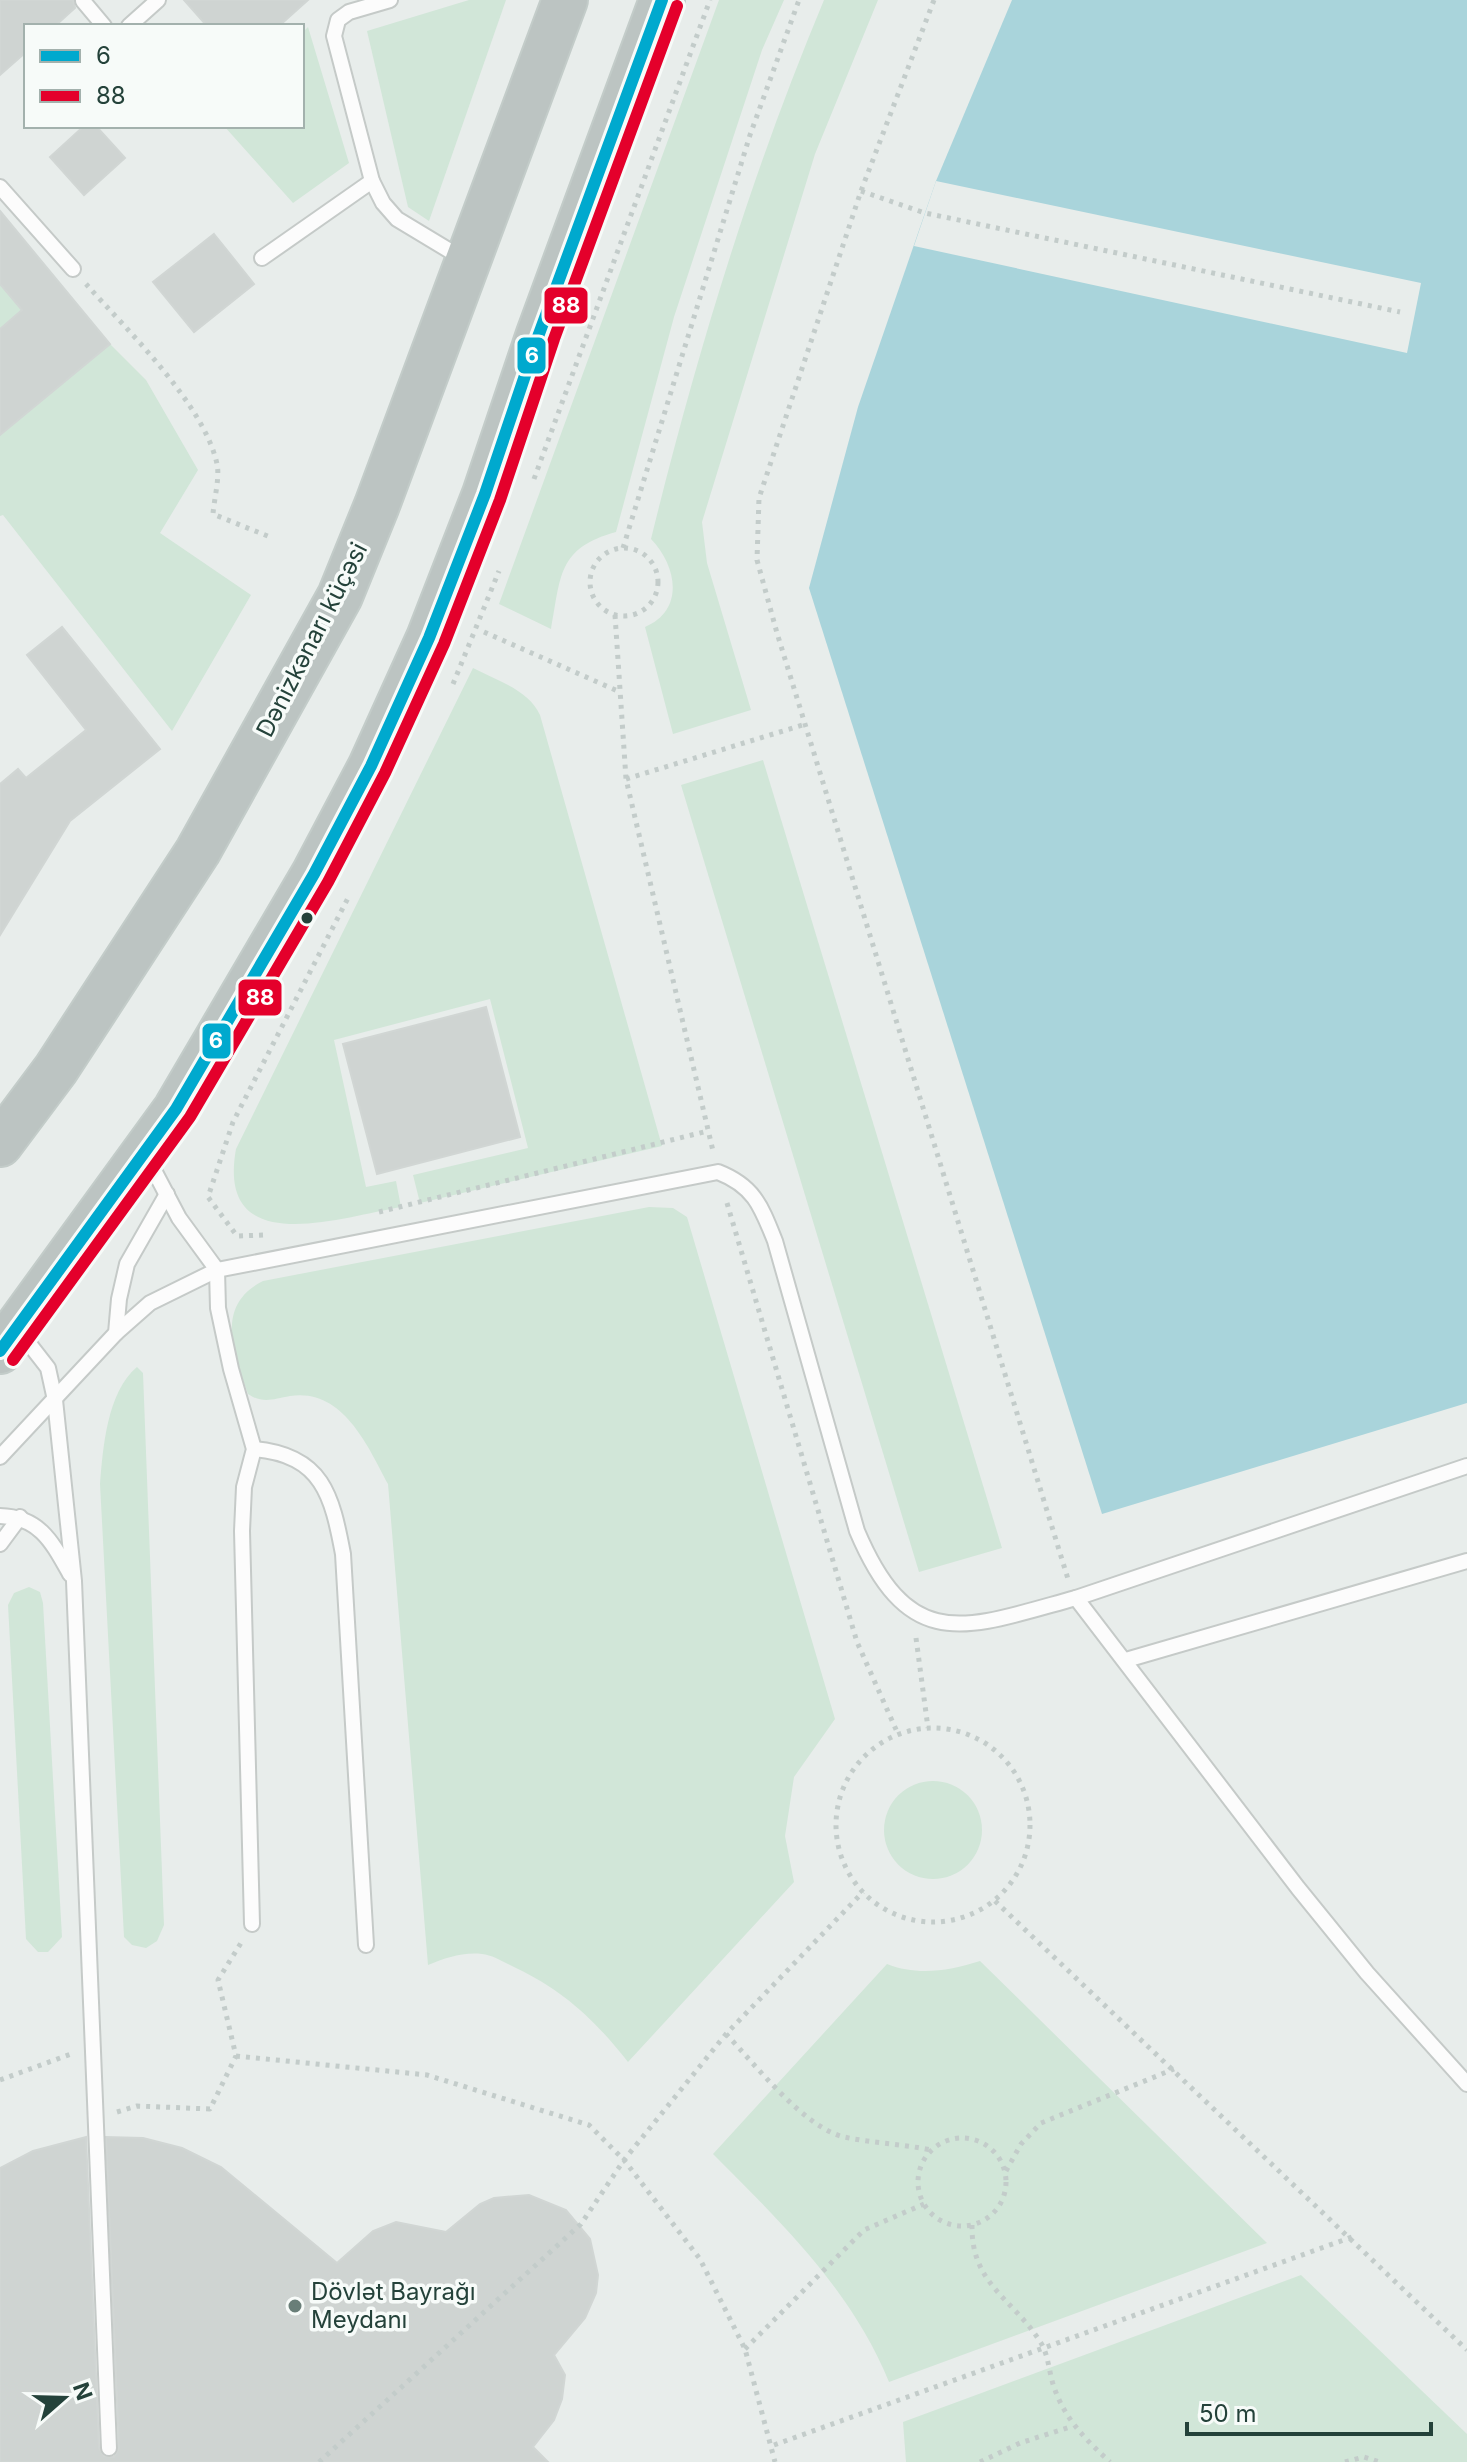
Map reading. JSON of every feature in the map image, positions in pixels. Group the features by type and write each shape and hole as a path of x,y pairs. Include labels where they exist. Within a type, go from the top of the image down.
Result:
{"highway":[{"name":"Dənizkənarı küçəsi","path":"0,1144 56,1069 198,851 340,596 377,505 565,0"},
{"path":"9,1339 191,1085 314,874 371,766 429,638 485,494 539,334 662,0"}],"lane":[{"path":"131,24 158,0"},
{"path":"390,0 349,12 338,20 334,36 372,181 397,219 467,261"},
{"path":"83,1 102,24"},
{"path":"262,258 372,181"},
{"path":"0,187 73,269"},
{"path":"145,1153 179,1218 217,1270 218,1308 231,1369 254,1449 244,1487 242,1531 252,1924"},
{"path":"0,1457 116,1333 150,1303 217,1270 718,1172 741,1181 762,1207 771,1229 857,1531 873,1569 896,1598 925,1620 963,1624 1076,1598 1467,1466"},
{"path":"116,1333 127,1264 167,1194"},
{"path":"9,1339 48,1368 55,1400 74,1581 109,2448"},
{"path":"254,1449 281,1451 323,1480 334,1502 343,1554 366,1945"},
{"path":"0,1516 20,1517 44,1533 74,1581"},
{"path":"0,1544 20,1517"},
{"path":"1126,1660 1467,1561"},
{"path":"1076,1598 1298,1888 1367,1973 1467,2084"}],"path":[{"path":"530,489 710,0"},
{"path":"623,548 750,135 799,0"},
{"path":"934,0 861,191 759,498 757,560 1076,1598"},
{"path":"861,191 925,213 1400,312"},
{"path":"73,269 175,384 217,465 213,514 270,537"},
{"path":"623,548 635,549 653,564 658,586 648,607 626,616 615,615 597,603 590,582 596,562 604,555 623,548"},
{"path":"448,696 469,653 502,563"},
{"path":"615,615 626,779 718,1172 857,1642 898,1734"},
{"path":"484,632 620,692"},
{"path":"626,779 806,724"},
{"path":"275,1234 237,1236 208,1197 233,1122 349,895"},
{"path":"377,1212 708,1131"},
{"path":"925,1620 916,1636 928,1728"},
{"path":"928,1728 958,1731 986,1743 1009,1764 1024,1790 1031,1820 1028,1850 1015,1878 995,1901 970,1916 942,1923 913,1921 886,1910 863,1892 847,1870 838,1844 836,1817 842,1790 856,1767 874,1747 898,1734 928,1728"},
{"path":"319,2462 581,2224 624,2160 726,2034 863,1892"},
{"path":"995,1901 1352,2237 1467,2350"},
{"path":"137,2106 210,2109 236,2056 218,1980 252,1924"},
{"path":"726,2034 797,2107 820,2125 841,2136 931,2150"},
{"path":"0,2080 77,2052"},
{"path":"236,2056 427,2075 589,2125 624,2160 700,2259 745,2349 774,2445 775,2462"},
{"path":"1005,2172 991,2148 980,2141 952,2138 931,2150 917,2177 924,2204 944,2223 972,2225 985,2220 1003,2200 1005,2172 1021,2144 1041,2123 1174,2069"},
{"path":"745,2349 864,2230 924,2204"},
{"path":"972,2225 975,2259 982,2274 1026,2321 1043,2346 1055,2390 1073,2426 1110,2462"},
{"path":"774,2445 1352,2237"},
{"path":"980,2462 1020,2443 1073,2426"},
{"path":"1345,2462 1364,2457 1380,2462"}],"green space":[{"path":"469,0 506,0 429,221 408,207 367,31"},
{"path":"719,0 784,0 762,50 674,317 616,532 582,547 572,556 560,580 551,629 499,604"},
{"path":"824,0 878,0 815,154 702,522 707,563 751,710 673,734 645,627 666,610 673,587 667,562 651,539 727,266 772,132"},
{"path":"308,27 349,163 293,203 226,128 304,128 304,31"},
{"path":"0,284 22,310 0,329"},
{"path":"110,344 146,380 198,470 160,533 251,595 172,731 3,515 0,516 0,435"},
{"path":"473,668 520,692 540,715 662,1146 420,1203 413,1175 528,1148 490,999 334,1040 366,1187 396,1181 401,1207 316,1223 287,1224 263,1219 244,1206 235,1184 236,1149"},
{"path":"763,760 1002,1548 919,1572 681,785"},
{"path":"649,1207 673,1208 687,1217 835,1719 794,1777 785,1836 794,1882 628,2062 591,2020 564,1997 499,1960 486,1955 468,1954 428,1965 388,1484 351,1422 324,1401 308,1396 263,1400 248,1394 237,1362 232,1331 238,1303 248,1291 263,1281"},
{"path":"137,1367 143,1373 164,1925 157,1941 146,1948 132,1945 124,1937 100,1484 108,1421 119,1391"},
{"path":"29,1587 40,1592 43,1603 62,1937 48,1952 38,1952 26,1939 8,1605 14,1593"},
{"path":"933,1781 952,1784 968,1795 979,1811 982,1830 979,1849 968,1865 952,1876 933,1879 914,1876 898,1865 887,1849 884,1830 887,1811 898,1795 914,1784"},
{"path":"980,1961 1267,2243 889,2382 874,2349 835,2288 789,2232 713,2154 887,1964 910,1970 933,1971"},
{"path":"1301,2275 1467,2434 1467,2462 906,2462 903,2422"}],"water":[{"path":"1012,0 1467,0 1467,1403 1102,1514 809,588 858,407 936,181"}],"pier":[{"path":"936,181 1421,283 1407,353 914,246"}],"building":[{"path":"0,0 73,0 75,8 57,24 24,24 24,54 0,75"},
{"path":"184,0 308,0 281,24 205,24"},
{"path":"82,128 98,128 125,158 84,195 50,157"},
{"path":"0,211 110,344 0,435 0,329 22,310 0,284"},
{"path":"214,234 254,284 194,332 153,282"},
{"path":"62,627 160,749 70,821 0,935 0,784 18,769 26,778 86,730 27,655"},
{"path":"486,1007 520,1137 377,1174 343,1044"},
{"name":"Dövlət Bayrağı Meydanı","path":"86,2137 99,2448 104,2456 114,2457 119,2448 106,2137 143,2138 182,2148 221,2167 337,2263 373,2231 396,2222 446,2232 480,2204 494,2198 529,2195 566,2210 590,2239 598,2275 596,2293 585,2318 554,2355 565,2375 562,2399 554,2420 533,2447 548,2462 0,2462 0,2168 33,2151"}],"transit line":[{"name":"6","path":"0,1351 176,1109 314,874 371,766 429,638 485,494 539,334 662,0"},
{"name":"88","path":"13,1360 190,1117 328,882 385,773 444,644 500,500 554,339 677,6"}],"place":[{"name":"Dövlət Bayrağı Meydanı","path":"295,2306"}]}
